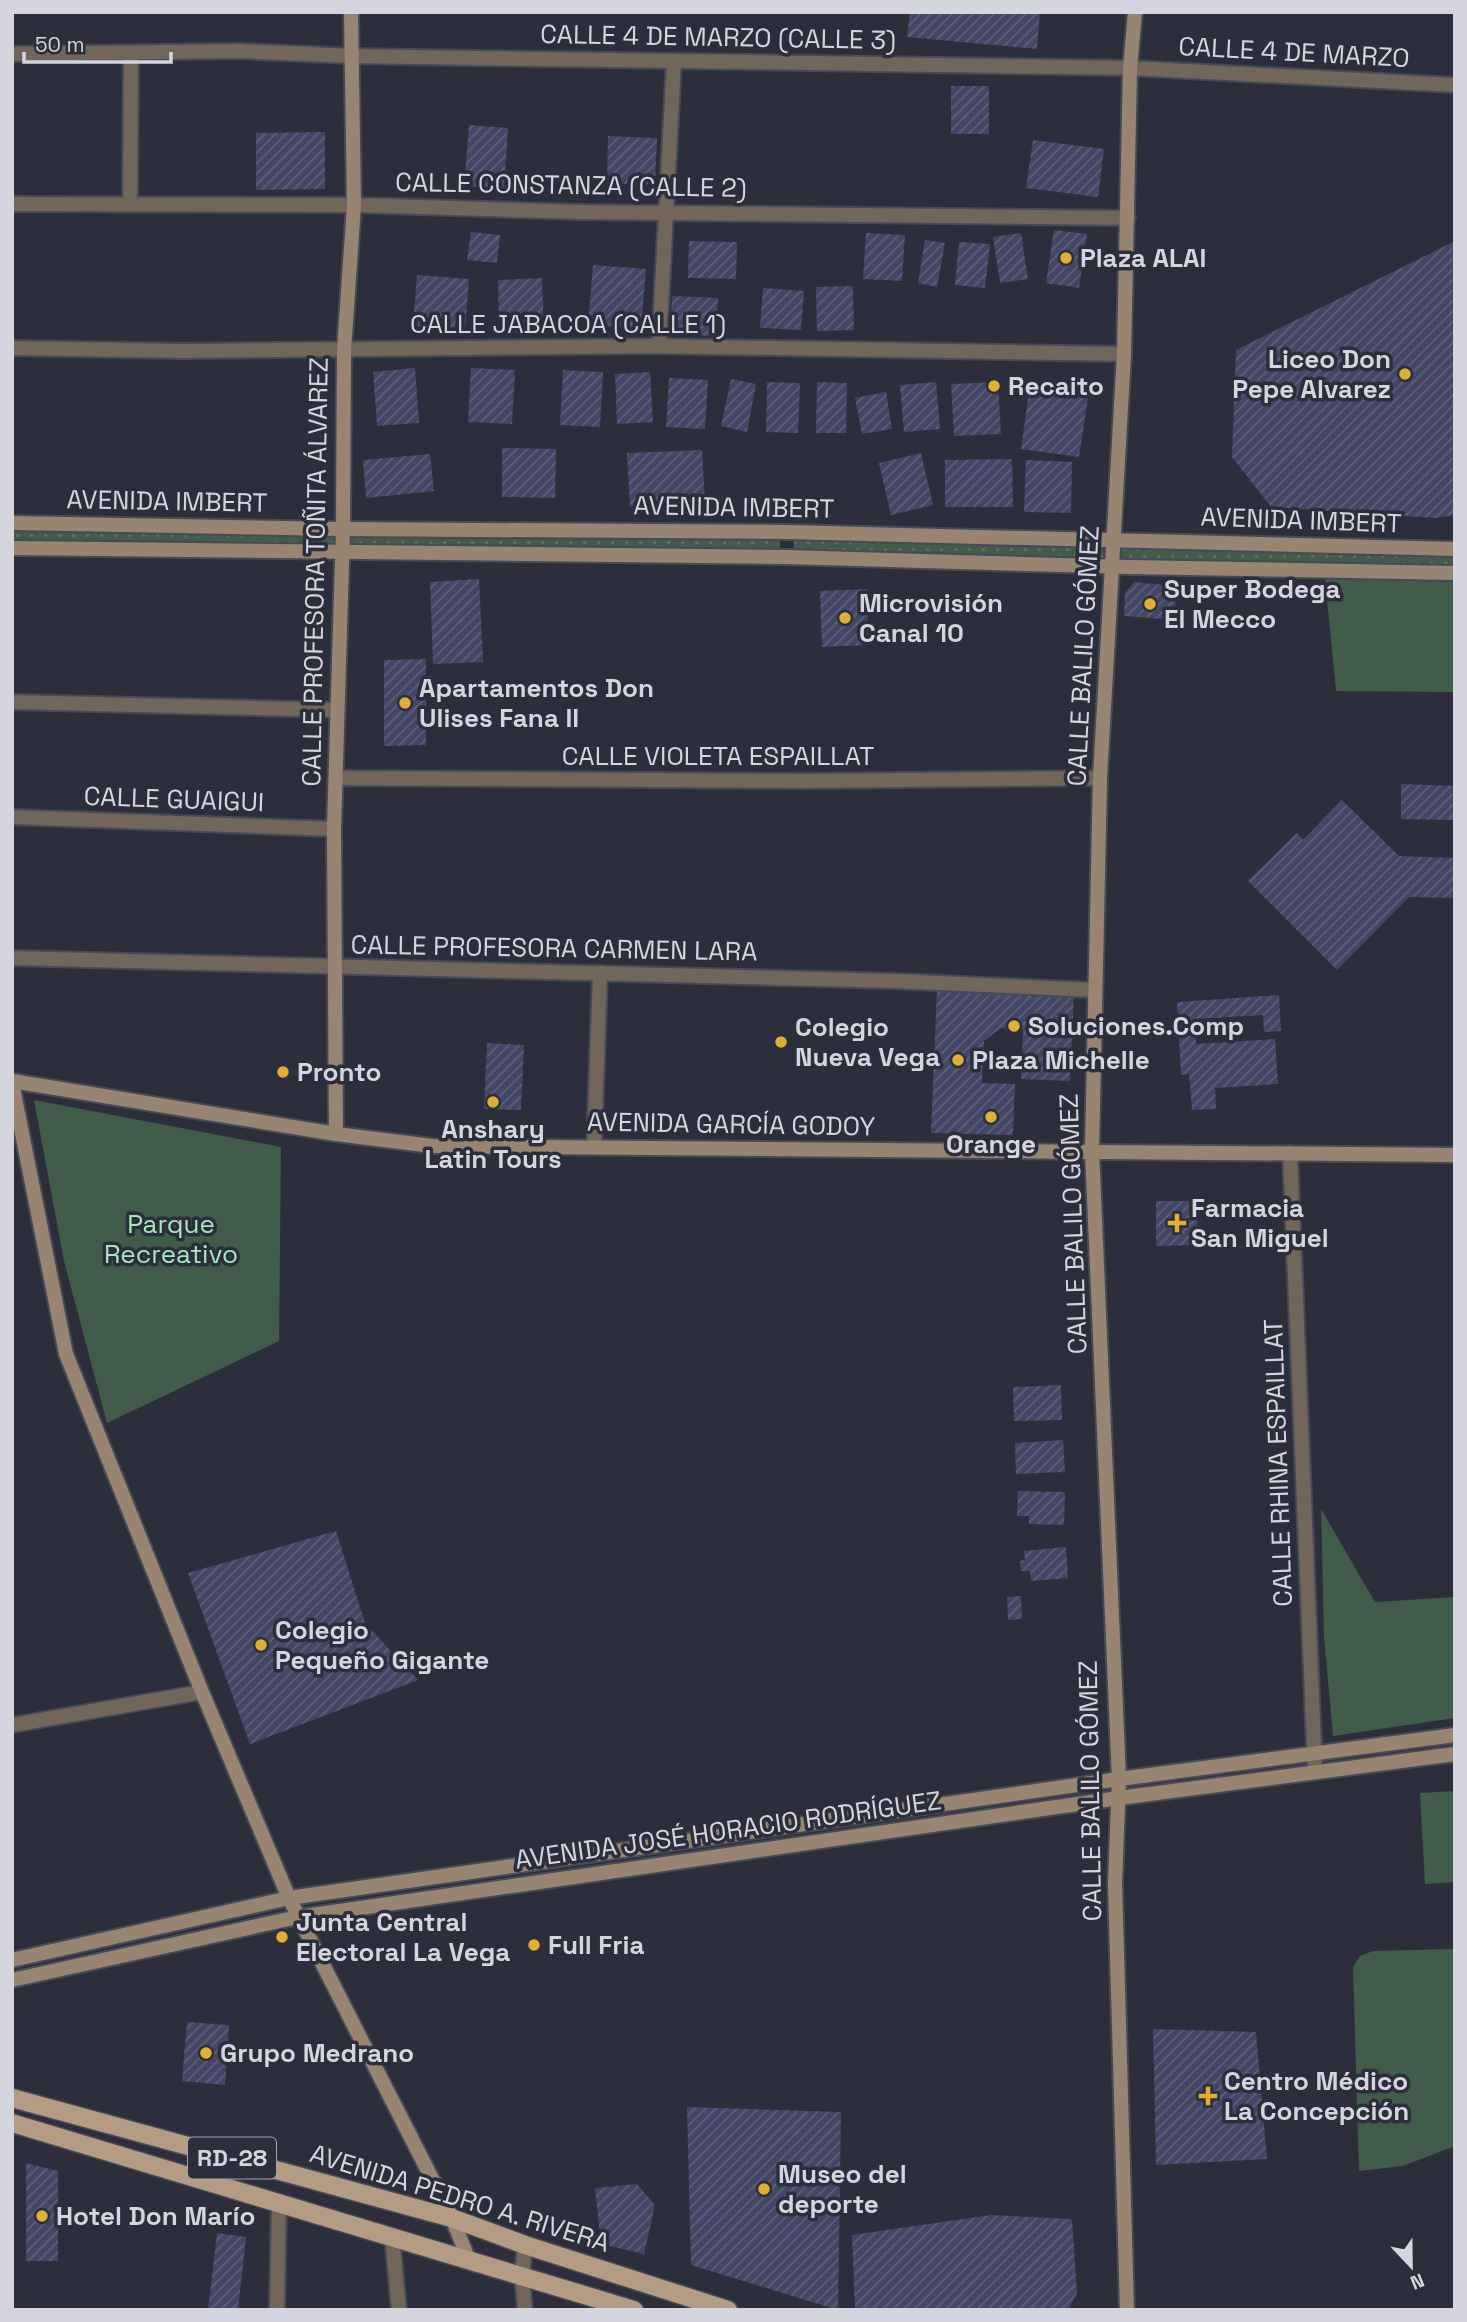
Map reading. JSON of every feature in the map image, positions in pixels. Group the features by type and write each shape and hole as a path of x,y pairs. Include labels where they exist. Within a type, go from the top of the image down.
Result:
{"main road":[{"name":"AVENIDA PEDRO A. RIVERA","path":"12,2098 452,2218 525,2245 728,2310"},
{"name":"RD-28","path":"12,2123 634,2310"}],"street":[{"name":"CALLE PROFESORA TOÑITA ÁLVAREZ","path":"336,1134 334,829 343,529 344,350 354,205 351,12"},
{"name":"CALLE BALILO GÓMEZ","path":"1127,2310 1115,1883 1119,1779 1092,1150 1100,778 1124,354 1130,68 1135,12"},
{"name":"CALLE 4 DE MARZO (CALLE 3)","path":"12,54 240,51 1130,68"},
{"path":"130,204 131,52"},
{"path":"659,346 674,61"},
{"name":"CALLE 4 DE MARZO","path":"1130,68 1455,85"},
{"name":"CALLE CONSTANZA (CALLE 2)","path":"12,204 354,205 1128,218"},
{"name":"CALLE JABACOA (CALLE 1)","path":"12,348 183,351 659,346 1124,354"},
{"name":"AVENIDA IMBERT","path":"12,523 343,529 787,532 1455,549"},
{"path":"787,532 787,557"},
{"name":"AVENIDA IMBERT","path":"12,548 787,557 1112,567 1455,573"},
{"path":"12,702 337,710"},
{"name":"CALLE VIOLETA ESPAILLAT","path":"336,778 793,781 1100,778"},
{"name":"CALLE GUAIGUI","path":"12,817 334,829"},
{"name":"CALLE PROFESORA CARMEN LARA","path":"12,958 894,981 1095,990"},
{"path":"594,1147 600,973"},
{"path":"12,1082 66,1354 202,1692 289,1898 452,2218 468,2259"},
{"name":"AVENIDA GARCÍA GODOY","path":"12,1082 336,1134 432,1146 1455,1155"},
{"name":"CALLE RHINA ESPAILLAT","path":"1290,1153 1315,1771"},
{"path":"12,1725 202,1692"},
{"name":"AVENIDA JOSÉ HORACIO RODRÍGUEZ","path":"12,1960 289,1898 1119,1779 1455,1735"},
{"name":"AVENIDA JOSÉ HORACIO RODRÍGUEZ","path":"12,1980 298,1916 1119,1798 1455,1754"},
{"path":"277,2310 279,2202"},
{"path":"392,2236 399,2310"},
{"path":"525,2245 522,2275 525,2310"}],"green space":[{"path":"12,527 335,530 336,545 12,542"},
{"path":"349,533 779,535 780,550 350,544"},
{"path":"794,536 1103,544 1104,559 794,551"},
{"path":"1123,546 1455,553 1455,568 1121,561"},
{"path":"1325,578 1455,582 1455,692 1336,691"},
{"name":"Parque Recreativo","path":"34,1100 281,1147 279,1341 107,1423 64,1261"},
{"path":"1321,1509 1375,1602 1455,1597 1455,1718 1333,1736 1324,1636"},
{"path":"1455,1791 1455,1882 1425,1884 1420,1793"},
{"path":"1455,1949 1455,2146 1403,2166 1359,2171 1353,1967 1360,1956 1373,1951"}],"building":[{"path":"910,12 1040,12 1037,49 907,37"},
{"path":"951,86 989,86 989,134 951,134"},
{"path":"469,125 508,128 504,188 464,186"},
{"path":"325,132 325,189 256,190 256,133"},
{"path":"608,136 657,138 655,185 607,183"},
{"path":"1033,140 1104,149 1098,197 1026,188"},
{"name":"Plaza ALAI","path":"1054,230 1087,234 1079,288 1046,283"},
{"path":"471,232 500,235 497,263 467,260"},
{"path":"866,233 905,235 902,281 863,279"},
{"path":"1021,233 1028,279 1000,283 993,237"},
{"path":"925,240 945,243 937,287 918,283"},
{"path":"689,241 737,242 736,279 688,278"},
{"path":"1455,241 1455,515 1435,518 1271,507 1232,457 1236,350"},
{"path":"959,242 990,244 985,288 955,285"},
{"path":"593,265 646,269 641,328 588,325"},
{"path":"417,275 469,279 465,330 413,326"},
{"path":"542,278 544,332 499,333 498,280"},
{"path":"853,286 854,330 817,331 816,287"},
{"path":"763,288 804,291 801,330 760,328"},
{"path":"672,296 718,298 716,336 670,334"},
{"path":"415,368 419,423 377,426 373,372"},
{"path":"471,368 515,370 512,424 468,422"},
{"path":"563,370 603,372 600,427 560,425"},
{"path":"650,372 653,422 617,424 615,374"},
{"path":"669,378 708,380 705,429 666,427"},
{"path":"731,379 756,384 747,432 721,426"},
{"path":"767,382 800,383 798,433 766,432"},
{"path":"817,382 847,383 846,433 816,433"},
{"path":"936,382 940,429 904,432 900,385"},
{"path":"998,382 1001,434 954,436 951,384"},
{"path":"1030,384 1089,391 1079,457 1021,449"},
{"path":"886,392 892,429 862,434 855,398"},
{"path":"502,448 556,449 555,498 502,497"},
{"path":"702,450 705,503 630,507 627,453"},
{"path":"921,453 933,505 891,515 879,463"},
{"path":"430,454 434,491 366,498 363,460"},
{"path":"1012,459 1013,507 945,507 945,460"},
{"path":"1026,460 1072,462 1071,513 1024,512"},
{"path":"479,579 483,662 433,664 430,582"},
{"name":"Super Bodega El Mecco","path":"1134,582 1177,586 1174,620 1124,616 1125,593"},
{"name":"Microvisión Canal 10","path":"867,589 869,645 822,647 820,591"},
{"name":"Apartamentos Don Ulises Fana II","path":"426,659 426,745 384,746 384,660"},
{"path":"1401,784 1455,786 1455,820 1401,819"},
{"path":"1342,800 1399,856 1455,858 1455,898 1409,897 1337,970 1248,881 1297,833 1303,840"},
{"name":"Plaza Michelle","path":"937,989 1074,995 1070,1081 1021,1079 1023,1029 1001,1028 984,1041 982,1083 1015,1084 1013,1135 931,1133"},
{"path":"1279,995 1281,1031 1264,1032 1263,1015 1195,1019 1196,1044 1275,1039 1278,1084 1215,1088 1216,1109 1192,1110 1189,1074 1181,1075 1177,1002"},
{"path":"487,1043 524,1045 521,1110 484,1109"},
{"name":"Farmacia San Miguel","path":"1156,1201 1197,1201 1198,1245 1156,1246"},
{"path":"1061,1385 1062,1420 1014,1421 1013,1387"},
{"path":"1063,1440 1065,1472 1016,1474 1015,1443"},
{"path":"1018,1491 1065,1492 1064,1525 1029,1524 1029,1516 1017,1516"},
{"name":"Colegio Pequeño Gigante","path":"336,1531 365,1623 418,1680 250,1744 188,1573"},
{"path":"1066,1547 1068,1578 1031,1581 1030,1571 1021,1571 1020,1561 1025,1560 1024,1551"},
{"path":"1021,1596 1022,1619 1008,1620 1007,1597"},
{"name":"Grupo Medrano","path":"187,2022 229,2025 225,2085 182,2081"},
{"name":"Centro Médico La Concepción","path":"1153,2029 1256,2032 1267,2159 1156,2165"},
{"name":"Museo del deporte","path":"687,2107 841,2112 838,2310 691,2265"},
{"name":"Hotel Don Marío","path":"26,2163 58,2171 58,2261 26,2261"},
{"path":"637,2184 655,2205 644,2254 601,2244 595,2188"},
{"path":"991,2215 1072,2219 1077,2293 1068,2310 855,2310 852,2235"},
{"path":"217,2233 246,2237 238,2310 208,2310"}],"place":[{"name":"Plaza ALAI","path":"1066,258"},
{"name":"Liceo Don Pepe Alvarez","path":"1405,374"},
{"name":"Recaito","path":"994,386"},
{"name":"Super Bodega El Mecco","path":"1150,604"},
{"name":"Microvisión Canal 10","path":"845,618"},
{"name":"Apartamentos Don Ulises Fana II","path":"405,703"},
{"name":"Soluciones.Comp","path":"1014,1026"},
{"name":"Colegio Nueva Vega","path":"781,1042"},
{"name":"Plaza Michelle","path":"958,1060"},
{"name":"Pronto","path":"283,1072"},
{"name":"Anshary Latin Tours","path":"493,1102"},
{"name":"Orange","path":"991,1117"},
{"name":"Farmacia San Miguel","path":"1177,1223"},
{"name":"Colegio Pequeño Gigante","path":"261,1645"},
{"name":"Junta Central Electoral La Vega","path":"282,1937"},
{"name":"Full Fria","path":"534,1945"},
{"name":"Grupo Medrano","path":"206,2053"},
{"name":"Centro Médico La Concepción","path":"1208,2096"},
{"name":"Museo del deporte","path":"764,2189"},
{"name":"Hotel Don Marío","path":"42,2216"}]}
